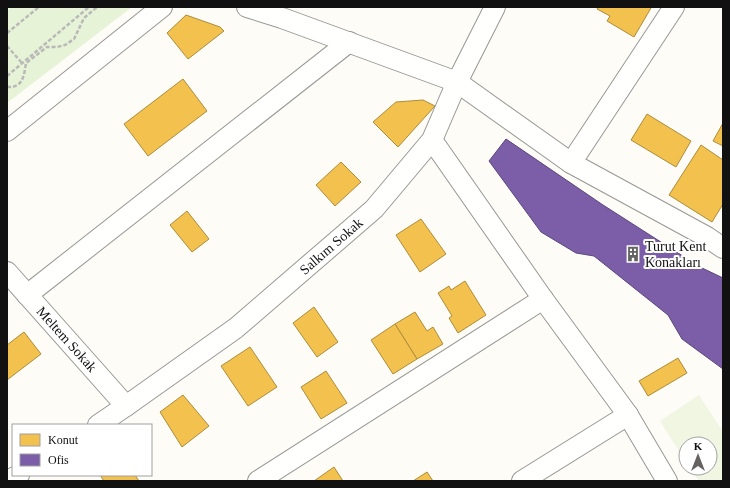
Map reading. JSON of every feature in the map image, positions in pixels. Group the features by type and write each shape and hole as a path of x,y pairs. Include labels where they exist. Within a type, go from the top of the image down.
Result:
{"street":[{"path":"7,131 162,7"},
{"path":"247,7 285,13 349,42 457,82 571,163 707,237 723,248"},
{"name":"Salkım Sokak","path":"99,424 236,328 374,209 432,140 457,82 495,7"},
{"path":"571,163 674,7"},
{"path":"27,295 349,42"},
{"path":"432,140 543,299 628,415 667,481"},
{"name":"Meltem Sokak","path":"7,272 126,406"},
{"path":"258,481 543,299"},
{"path":"522,481 628,415"},
{"path":"7,481 17,476"}],"path":[{"path":"7,33 39,7"},
{"path":"7,75 90,7 94,10"},
{"path":"7,87 13,88 19,84 23,79 26,64 47,47 65,45 74,39 84,18 97,7"},
{"path":"7,46 22,63"}],"green space":[{"path":"11,7 132,7 7,103 7,11"},
{"path":"699,395 723,432 723,481 699,481 696,476 718,476 718,436 678,436 678,449 660,421"}],"building: Konut":[{"path":"598,7 651,8 634,37 607,21 610,16 597,9"},
{"path":"186,15 220,27 224,31 188,59 167,33"},
{"path":"183,79 207,111 148,156 124,124"},
{"path":"423,100 435,106 398,147 373,122 396,102"},
{"path":"647,114 691,141 676,167 631,140"},
{"path":"723,123 723,146 713,141"},
{"path":"701,145 723,160 723,204 712,222 669,195"},
{"path":"341,162 361,182 335,206 316,185"},
{"path":"187,211 209,239 192,252 170,225"},
{"path":"421,219 446,254 420,272 396,235"},
{"path":"465,281 486,315 458,333 449,318 452,316 438,293 449,286 451,290"},
{"path":"314,307 338,342 317,357 293,323"},
{"path":"415,312 427,331 433,327 443,344 417,359 395,324"},
{"path":"395,324 417,359 393,374 371,340"},
{"path":"24,332 41,354 7,380 7,345"},
{"path":"250,347 277,387 248,406 221,366"},
{"path":"678,358 687,373 648,396 639,381"},
{"path":"326,371 347,403 321,419 301,387"},
{"path":"183,395 209,426 182,447 160,412"},
{"path":"334,467 343,481 314,481"},
{"path":"427,472 433,481 413,481"},
{"path":"101,476 136,476 139,481 104,481"}],"building: Ofis":[{"name":"Turut Kent Konakları","path":"506,139 603,205 700,267 723,278 723,369 682,339 668,315 594,256 576,253 541,232 489,161"}],"place":[{"name":"Turut Kent Konakları","path":"633,254"}]}
